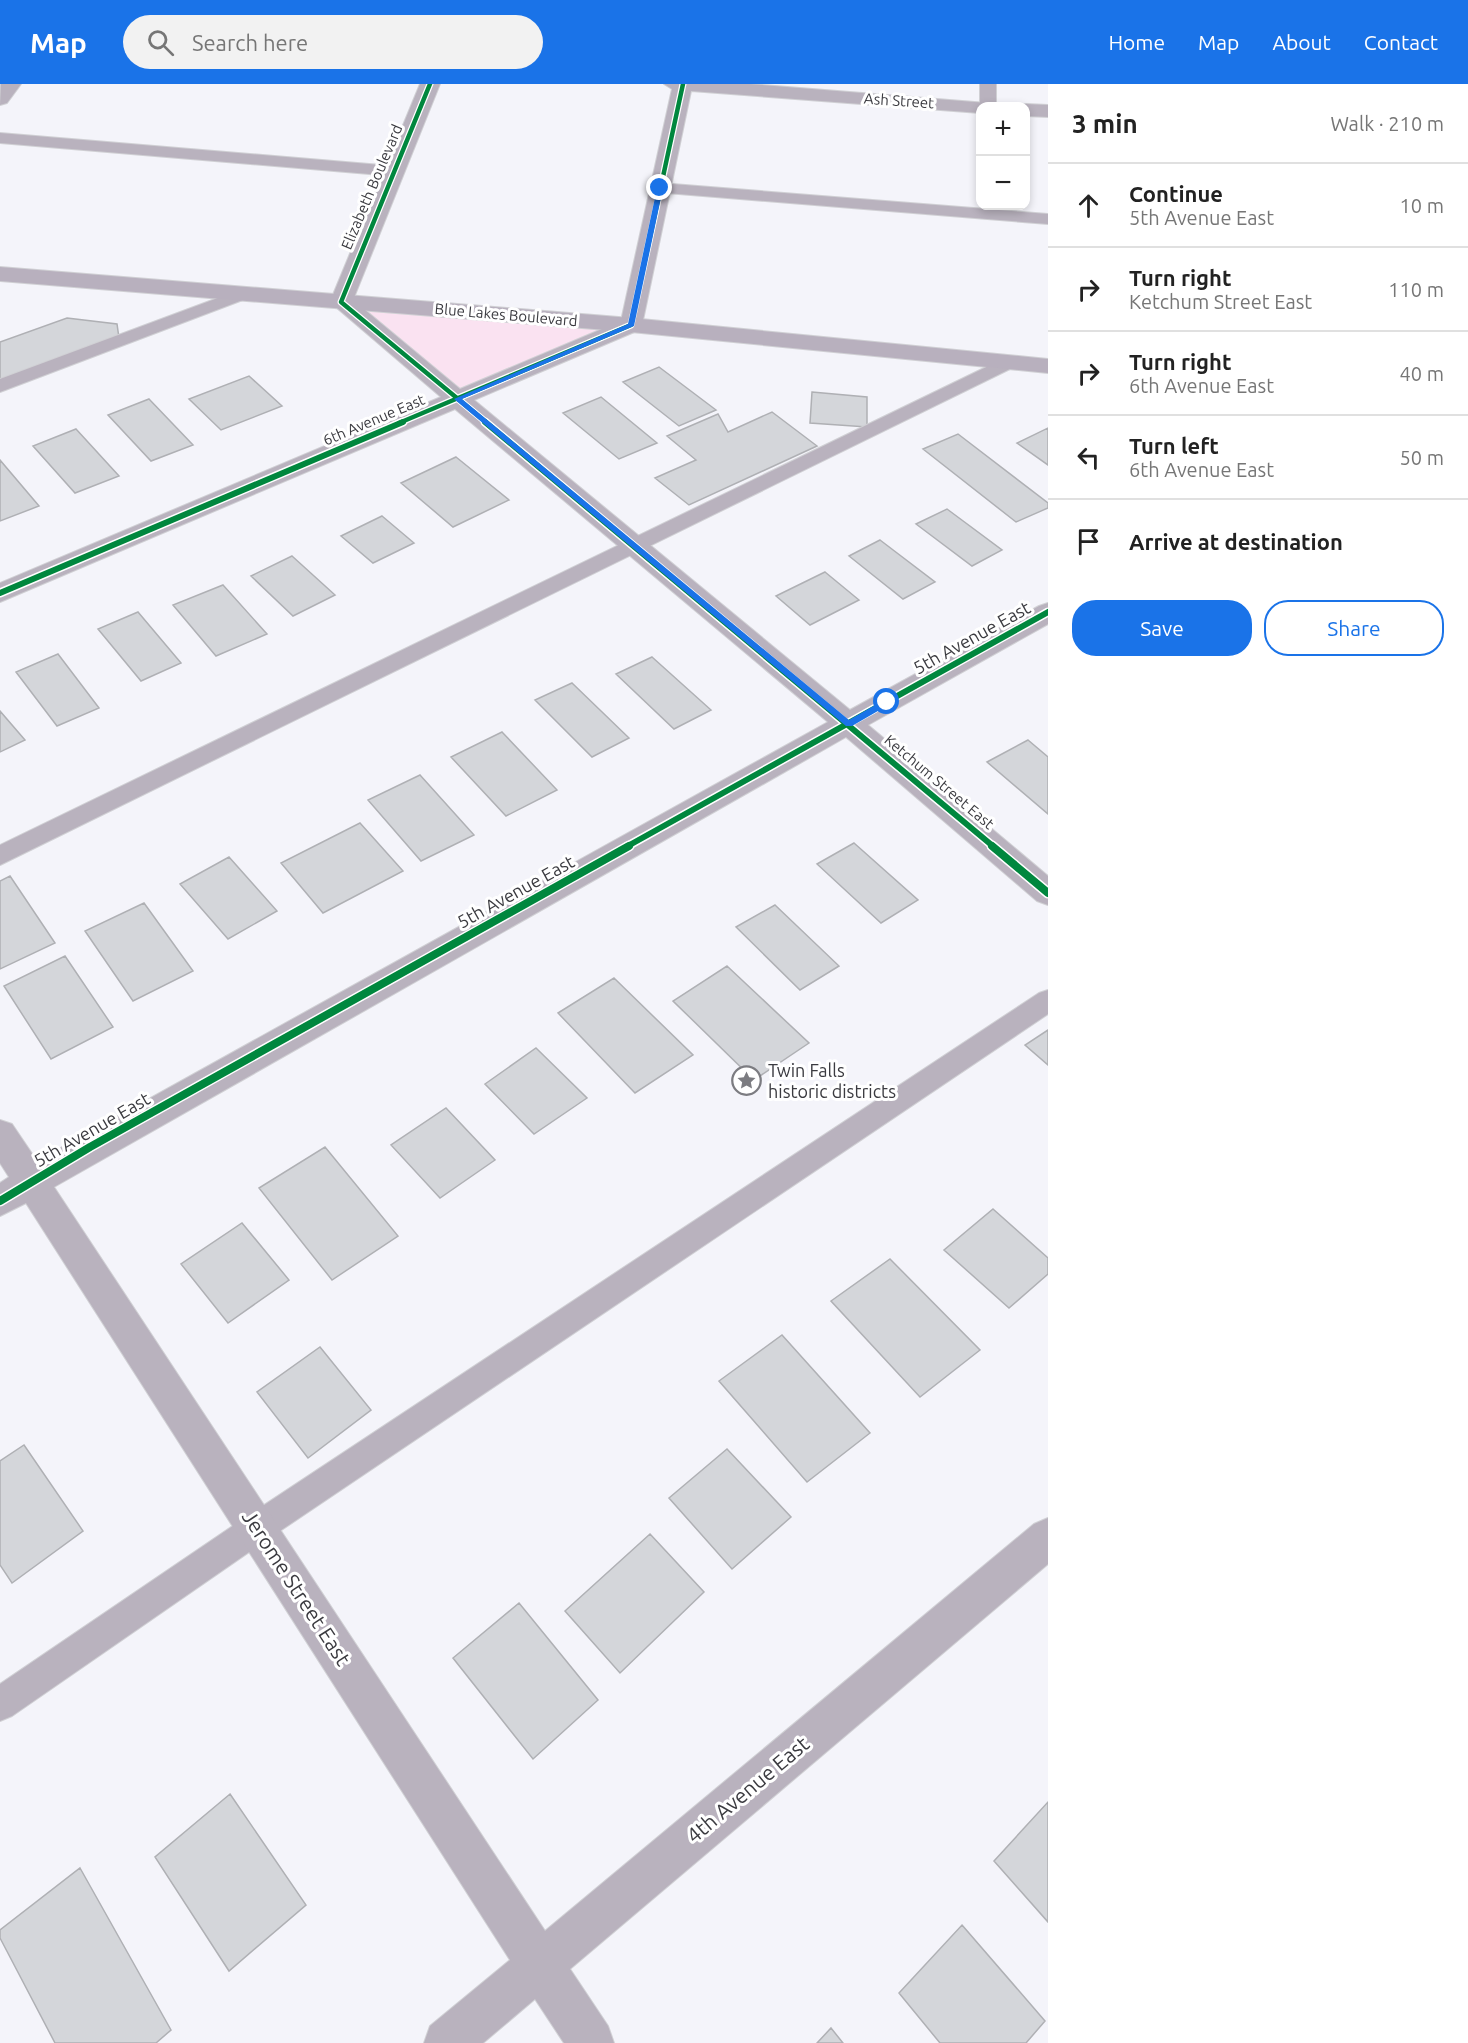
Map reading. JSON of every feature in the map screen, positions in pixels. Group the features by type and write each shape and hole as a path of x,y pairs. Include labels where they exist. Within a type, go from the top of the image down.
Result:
{"main road":[{"name":"Blue Lakes Boulevard","path":"0,274 631,325 1048,366"}],"street":[{"path":"0,99 11,84"},
{"name":"Elizabeth Boulevard","path":"341,302 430,84"},
{"name":"Ash Street","path":"674,84 976,107"},
{"path":"631,325 683,84"},
{"path":"1030,110 1048,111"},
{"name":"Ketchum Street East","path":"341,302 849,724 1048,893"},
{"name":"6th Avenue East","path":"0,593 631,325"},
{"name":"5th Avenue East","path":"16,1192 101,1141 1048,612"},
{"name":"Jerome Street East","path":"0,1134 16,1192 257,1528 591,2043"},
{"name":"4th Avenue East","path":"447,2043 1048,1538"}],"lane":[{"path":"988,84 988,102"},
{"path":"0,138 393,171"},
{"path":"660,188 1048,219"},
{"path":"0,386 242,294"},
{"path":"0,856 1009,362"},
{"path":"0,1704 257,1528 1048,1000"}],"shaded area":[{"path":"341,302 631,325 457,399"}],"building":[{"path":"67,318 117,324 119,338 0,383 0,342"},
{"path":"659,367 716,410 679,426 623,382"},
{"path":"249,376 282,406 221,430 189,399"},
{"path":"812,392 867,397 867,427 810,423"},
{"path":"601,397 657,443 619,459 563,413"},
{"path":"149,399 193,445 151,461 108,415"},
{"path":"772,412 817,446 689,505 655,478 696,460 667,436 718,414 728,432"},
{"path":"1048,428 1048,465 1017,443"},
{"path":"76,429 119,476 75,493 33,446"},
{"path":"958,434 1048,503 1048,508 1016,522 923,449"},
{"path":"456,457 509,500 453,527 401,483"},
{"path":"0,460 39,506 0,521"},
{"path":"947,509 1002,550 972,566 916,524"},
{"path":"382,516 414,543 373,563 341,536"},
{"path":"880,540 935,582 903,599 849,556"},
{"path":"292,556 335,595 293,616 251,576"},
{"path":"825,572 859,600 810,625 776,596"},
{"path":"223,585 267,634 216,656 173,605"},
{"path":"138,612 181,663 141,681 98,629"},
{"path":"58,654 99,708 57,726 16,672"},
{"path":"652,657 711,710 674,729 616,674"},
{"path":"572,683 629,738 592,757 535,700"},
{"path":"0,711 25,740 0,752"},
{"path":"502,732 557,790 506,816 451,757"},
{"path":"1028,740 1048,757 1048,814 987,762"},
{"path":"420,775 474,835 421,861 368,800"},
{"path":"360,823 403,871 323,913 281,863"},
{"path":"854,843 918,900 881,923 817,864"},
{"path":"229,857 277,911 228,939 180,884"},
{"path":"10,876 55,943 0,969 0,881"},
{"path":"144,903 193,971 133,1001 85,931"},
{"path":"775,905 839,966 800,990 736,927"},
{"path":"65,956 113,1027 51,1059 4,986"},
{"path":"727,966 809,1043 754,1080 673,1001"},
{"path":"614,978 693,1055 635,1093 558,1013"},
{"path":"1048,1030 1048,1065 1025,1045"},
{"path":"536,1048 587,1098 534,1134 485,1084"},
{"path":"446,1108 495,1160 440,1198 391,1145"},
{"path":"325,1147 398,1236 332,1280 259,1188"},
{"path":"993,1209 1048,1258 1048,1274 1009,1308 944,1250"},
{"path":"242,1223 289,1280 228,1323 181,1264"},
{"path":"890,1259 980,1350 920,1397 831,1301"},
{"path":"782,1335 870,1433 807,1482 719,1381"},
{"path":"320,1347 371,1410 308,1458 257,1392"},
{"path":"24,1445 83,1531 12,1583 0,1565 0,1461"},
{"path":"727,1449 791,1517 732,1569 669,1498"},
{"path":"650,1534 704,1592 620,1673 565,1611"},
{"path":"519,1603 598,1700 533,1759 453,1658"},
{"path":"230,1794 306,1905 229,1971 155,1857"},
{"path":"1048,1802 1048,1922 994,1861"},
{"path":"80,1868 171,2030 156,2043 55,2043 0,1938 0,1930"},
{"path":"962,1925 1045,2021 1026,2043 940,2043 899,1993"},
{"path":"831,2028 843,2043 817,2043"}],"cycle path":[{"path":"430,84 341,302 800,683 1048,893"},
{"path":"0,593 631,325 683,84"},
{"path":"0,1201 90,1147 1048,612"}],"place":[{"name":"Twin Falls historic districts","path":"747,1081"}],"route":[{"path":"660,188 631,325 458,399 849,724 887,702"}]}
